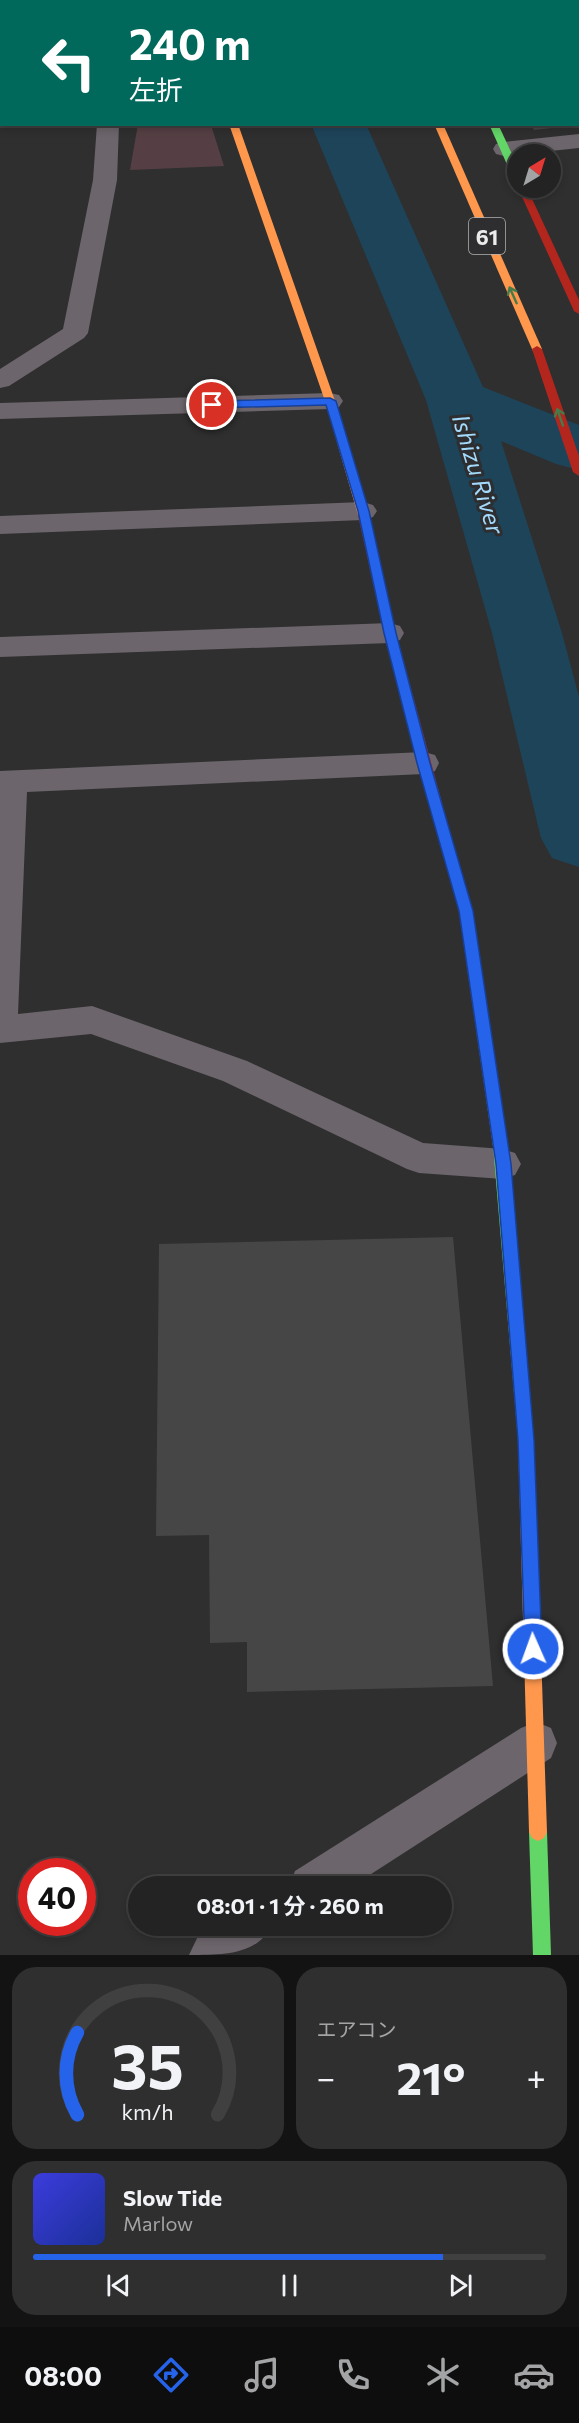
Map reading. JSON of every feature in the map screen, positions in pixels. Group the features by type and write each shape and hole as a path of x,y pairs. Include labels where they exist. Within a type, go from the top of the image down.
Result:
{"street":[{"path":"0,380 75,333 105,180 108,126"},
{"path":"234,126 330,401 363,511 390,633 466,911 503,1164 526,1440 542,1955"},
{"name":"61","path":"439,126 537,348 579,472"},
{"path":"494,126 507,155"},
{"path":"504,149 579,141"},
{"name":"61","path":"527,198 579,311"},
{"path":"0,411 330,401"},
{"path":"0,525 363,511"},
{"path":"0,647 390,633"},
{"path":"424,763 6,782 1,1029 92,1020 235,1071 418,1158 503,1164"},
{"path":"328,1876 536,1743"},
{"path":"211,1955 216,1948 235,1936"}],"shaded area":[{"path":"138,126 211,126 224,166 130,170"}],"building":[{"path":"532,126 569,126 534,130"},
{"path":"453,1237 493,1686 247,1692 247,1642 210,1643 209,1535 156,1536 159,1244"}],"waterway":[{"name":"Ishizu River","path":"339,126 457,400"},
{"path":"457,400 579,449"},
{"name":"Ishizu River","path":"457,400 527,633 579,838"}],"traffic: fast":[{"path":"494,126 507,154"},
{"path":"500,1146 526,1440"},
{"path":"538,1832 542,1955"}],"traffic: slow":[{"path":"234,126 330,401 364,515"},
{"path":"439,126 537,349"},
{"path":"448,847 466,911 500,1146"},
{"path":"526,1440 538,1832"}],"traffic: jam":[{"path":"527,198 579,311"},
{"path":"537,349 579,472"},
{"path":"364,515 390,633 448,847"}],"route":[{"path":"212,405 330,401 363,511 390,633 466,911 473,957 503,1164 526,1440 533,1649"}]}
